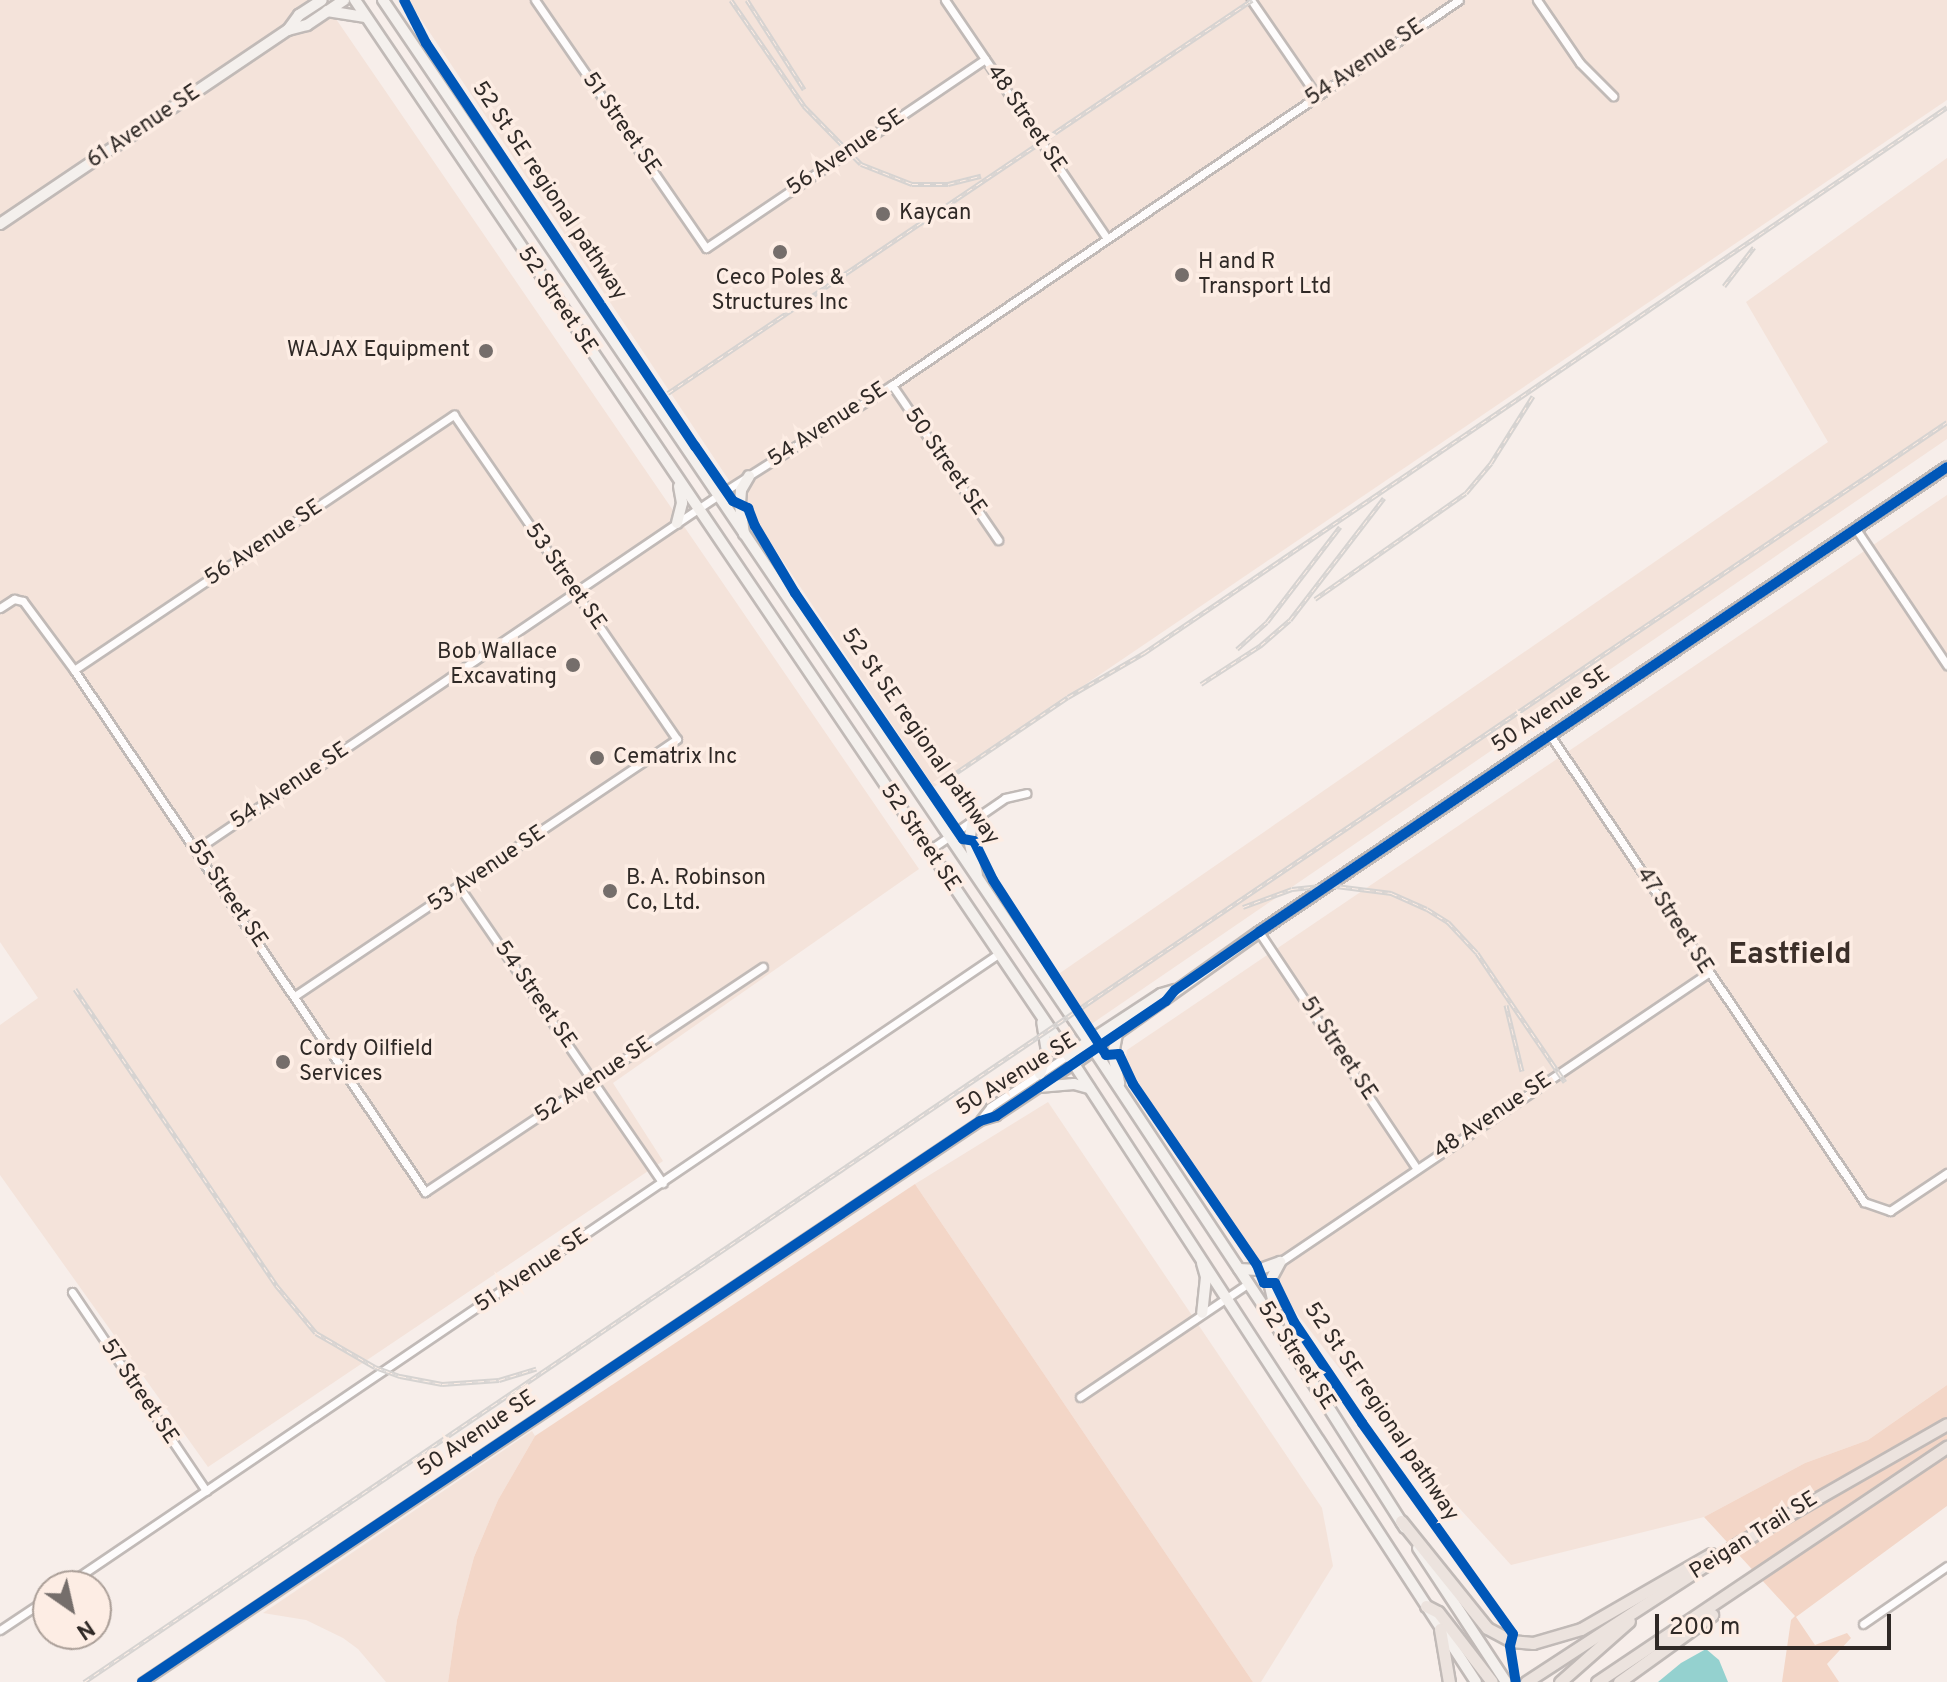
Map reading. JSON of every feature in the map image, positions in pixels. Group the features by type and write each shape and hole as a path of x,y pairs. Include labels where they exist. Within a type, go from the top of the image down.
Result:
{"main road":[{"name":"61 Avenue SE","path":"288,30 299,15 322,0"},
{"name":"61 Avenue SE","path":"0,224 288,30 307,25 344,0"},
{"name":"52 Street SE","path":"355,0 1071,1059 1228,1296 1476,1682"},
{"name":"52 Street SE","path":"383,0 1249,1283 1506,1682"},
{"path":"392,0 394,16"},
{"path":"327,11 366,17"},
{"name":"50 Avenue SE","path":"1090,1046 1117,1034 1166,1001 1175,990 1259,932 1947,467"},
{"path":"744,536 741,490 749,476"},
{"path":"677,523 682,503 678,481"},
{"path":"973,820 969,840 978,880"},
{"name":"50 Avenue SE","path":"1071,1059 1161,994 1175,990"},
{"path":"1040,1074 1047,1045 1041,1017"},
{"path":"1117,1034 1113,1054 1122,1093"},
{"path":"1039,1087 1074,1084 1090,1088"},
{"path":"1197,1250 1206,1277 1202,1313"},
{"path":"1239,1269 1258,1270 1280,1262"},
{"path":"1280,1262 1269,1283 1280,1331"},
{"name":"Peigan Trail SE","path":"1526,1682 1741,1542 1947,1424"},
{"name":"Peigan Trail SE","path":"1597,1682 1947,1447"},
{"path":"1401,1521 1487,1628 1511,1641 1533,1643 1581,1629 1710,1554 1741,1542"},
{"path":"1619,1682 1740,1595 1759,1576"},
{"path":"1426,1606 1438,1612 1492,1682"},
{"path":"1560,1682 1617,1635 1638,1611"},
{"path":"1440,1629 1449,1682"}],"street":[{"name":"51 Street SE","path":"535,0 706,248"},
{"name":"48 Street SE","path":"945,0 1107,238"},
{"path":"1251,0 1317,96"},
{"name":"54 Avenue SE","path":"197,849 717,496 892,385 1459,0"},
{"path":"1537,0 1580,63 1613,96"},
{"name":"56 Avenue SE","path":"706,248 985,59"},
{"name":"50 Street SE","path":"892,385 998,540"},
{"name":"56 Avenue SE","path":"74,670 454,415"},
{"name":"53 Street SE","path":"454,415 677,739"},
{"path":"1856,529 1947,665"},
{"name":"55 Street SE","path":"0,608 14,599 23,601 74,670 425,1192"},
{"name":"47 Street SE","path":"1550,735 1864,1202 1890,1211 1947,1173"},
{"name":"53 Avenue SE","path":"295,996 460,888 677,739"},
{"path":"928,851 1005,798 1026,793"},
{"name":"54 Street SE","path":"460,888 663,1183"},
{"name":"51 Street SE","path":"1259,932 1416,1167"},
{"name":"51 Avenue SE","path":"89,1570 998,954"},
{"name":"52 Avenue SE","path":"425,1192 763,967"},
{"name":"48 Avenue SE","path":"1280,1262 1416,1167 1708,973"},
{"name":"50 Avenue SE","path":"980,1121 990,1107 1040,1074 1071,1059"},
{"name":"50 Avenue SE","path":"142,1682 980,1121 996,1116 1039,1087 1071,1059"},
{"path":"1080,1397 1249,1283"},
{"name":"57 Street SE","path":"72,1292 206,1491"},
{"path":"1863,1624 1947,1566"},
{"path":"0,1630 32,1609"}],"shaded area":[{"path":"0,0 323,0 919,869 613,1083 663,1161 208,1467 0,1175 0,1025 38,998 0,942"},
{"path":"408,0 1947,0 1947,100 934,787"},
{"path":"1947,158 1947,439 1087,1027 1060,973 1828,442 1746,302"},
{"path":"1947,495 1947,1385 1868,1440 1805,1463 1704,1517 1511,1565 1381,1422 1288,1302 1160,1117 1125,1061 1127,1050"},
{"path":"1048,1102 1322,1508 1333,1566 1261,1682 1253,1682 915,1184"},
{"path":"915,1184 1253,1682 448,1682 457,1620 474,1557 498,1500 535,1436"},
{"path":"1947,1385 1947,1506 1796,1617 1815,1645 1847,1633 1851,1638 1827,1664 1839,1682 1782,1682 1791,1620 1795,1616 1704,1517 1805,1463 1868,1440"},
{"path":"532,1431 535,1436 498,1500 474,1557 457,1620 448,1682 386,1682 358,1649 343,1638 306,1620 263,1613"}],"water":[{"path":"1706,1649 1719,1660 1728,1682 1658,1682 1681,1663"}],"railway":[{"path":"731,0 804,106 861,164 912,184 948,184 981,176"},
{"path":"747,0 804,89"},
{"path":"668,393 1252,0"},
{"path":"941,783 1068,697 1144,653 1947,107"},
{"path":"1724,286 1754,247"},
{"path":"1315,599 1466,493 1491,463 1533,396"},
{"path":"84,1682 1947,422"},
{"path":"1201,684 1261,645 1290,620 1384,498"},
{"path":"1237,649 1267,622 1340,527"},
{"path":"1243,907 1292,889 1328,885 1391,893 1427,909 1448,922 1477,953 1565,1082"},
{"path":"75,989 276,1285 316,1333 375,1367 400,1376 442,1384 499,1380 536,1369"},
{"path":"1506,1005 1522,1071"}],"cycle path":[{"name":"52 St SE regional pathway","path":"404,0 426,43 695,446 733,501 748,508 755,526 795,593 963,839 974,841 993,880 1106,1055 1119,1054 1133,1084 1257,1265 1264,1283 1275,1283 1294,1322 1362,1423 1513,1634 1510,1646 1516,1682"},
{"path":"142,1682 980,1121 996,1116 1166,1001 1175,990 1259,932 1947,467"}],"place":[{"name":"Kaycan","path":"883,214"},
{"name":"Ceco Poles & Structures Inc","path":"780,252"},
{"name":"H and R Transport Ltd","path":"1182,275"},
{"name":"WAJAX Equipment","path":"486,351"},
{"name":"Bob Wallace Excavating","path":"573,665"},
{"name":"Cematrix Inc","path":"597,758"},
{"name":"B. A. Robinson Co, Ltd.","path":"610,891"},
{"name":"Cordy Oilfield Services","path":"283,1062"}],"district":[{"name":"Eastfield","path":"1790,956"}]}
